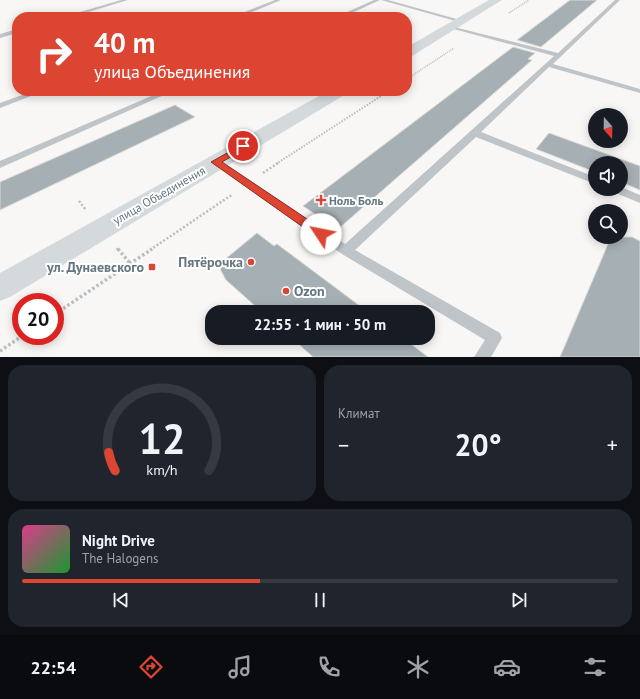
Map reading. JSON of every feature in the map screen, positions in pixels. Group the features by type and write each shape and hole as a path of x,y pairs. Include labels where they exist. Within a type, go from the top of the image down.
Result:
{"street":[{"path":"412,49 497,0"},
{"name":"улица Объединения","path":"0,288 331,96"}],"lane":[{"path":"84,12 126,0"},
{"path":"248,12 279,0"},
{"path":"350,12 378,0"},
{"path":"383,0 559,55"},
{"path":"346,251 618,0"},
{"path":"0,36 12,32"},
{"path":"548,65 640,91"},
{"path":"0,106 27,96"},
{"path":"0,165 158,96"},
{"path":"475,133 588,178"},
{"path":"216,162 346,251 495,338 482,357"},
{"path":"628,194 640,199"}],"path":[{"path":"64,308 380,96"},
{"path":"0,351 12,343"}],"building":[{"path":"570,0 597,0 541,47 517,40"},
{"path":"513,47 535,53 528,59 532,60 338,229 303,206"},
{"path":"175,105 195,117 0,210 0,182"},
{"path":"549,133 612,156 588,156 588,169 536,149"},
{"path":"628,162 640,166 640,190 628,185"},
{"path":"257,233 274,246 277,244 359,305 254,305 226,280 218,265"},
{"path":"628,237 632,237 640,241 640,357 560,357 608,244 628,244"},
{"path":"300,345 412,345 428,357 313,357"}],"place":[{"name":"Ноль Боль","path":"321,200"},
{"name":"Пятёрочка","path":"251,262"},
{"name":"ул. Дунаевского","path":"152,267"},
{"name":"Ozon","path":"286,291"}],"route":[{"path":"243,146 216,162 321,234"}]}
